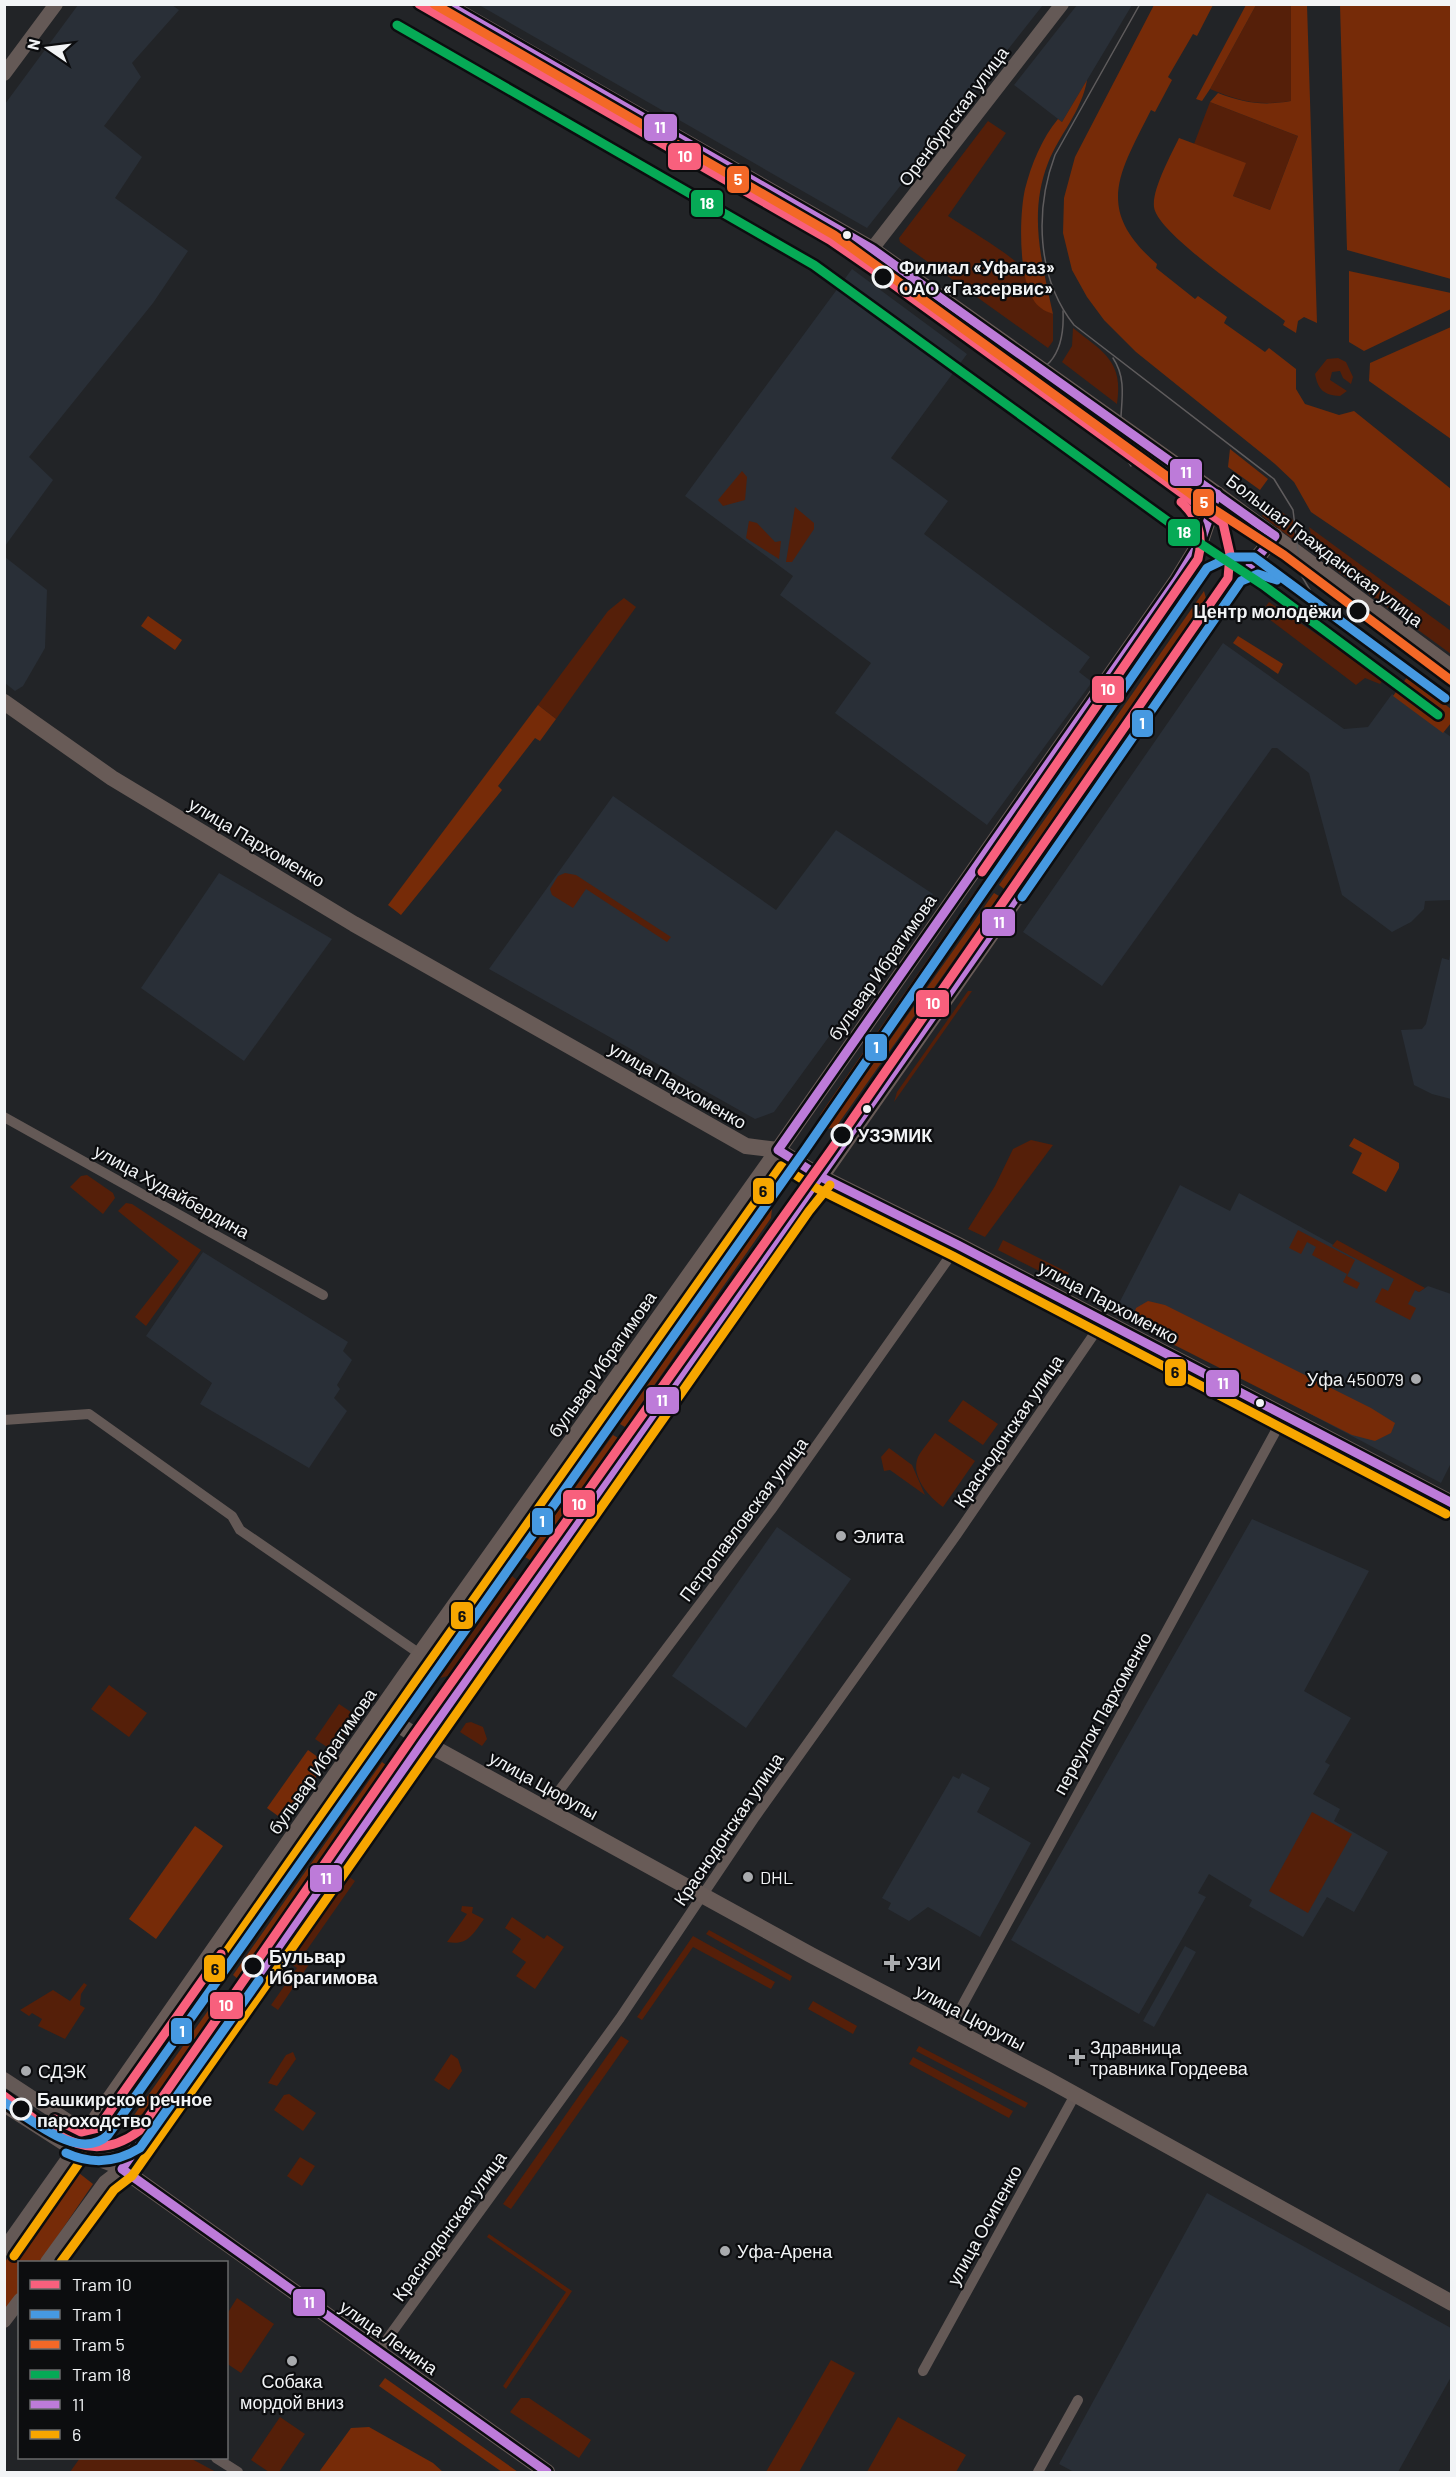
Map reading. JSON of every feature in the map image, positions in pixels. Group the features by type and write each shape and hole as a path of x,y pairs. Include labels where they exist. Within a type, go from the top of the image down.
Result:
{"main road":[{"name":"Большая Гражданская улица","path":"445,4 872,249 1217,494 1452,668"},
{"name":"бульвар Ибрагимова","path":"74,2150 379,1712 778,1150 1176,580 1201,541 1217,494"},
{"path":"122,2169 249,1991 421,1740 799,1204 821,1177 1242,576 1275,536"},
{"name":"улица Пархоменко","path":"4,702 112,778 392,947 746,1146 778,1150 821,1177 958,1245 1452,1503"},
{"name":"улица Цюрупы","path":"379,1712 421,1740 1075,2095 1452,2303"},
{"name":"улица Ленина","path":"122,2169 547,2472"}],"street":[{"path":"4,74 56,4"},
{"name":"Оренбургская улица","path":"872,249 1062,4"},
{"name":"улица Худайбердина","path":"4,1117 323,1295"},
{"name":"Петропавловская улица","path":"546,1808 771,1510 958,1245"},
{"name":"Краснодонская улица","path":"377,2353 620,2018 755,1816 957,1534 1103,1321"},
{"path":"4,1420 90,1414 232,1516 240,1530 420,1654"},
{"name":"переулок Пархоменко","path":"950,2028 1284,1416"},
{"name":"улица Ленина","path":"4,2079 86,2133 122,2169"},
{"name":"улица Осипенко","path":"923,2371 1075,2095"},
{"name":"улица Ленина","path":"4,2105 74,2150 122,2169"},
{"name":"бульвар Ибрагимова","path":"4,2249 74,2150"},
{"path":"48,2261 105,2182 122,2169"},
{"path":"11,2318 18,2304"},
{"path":"1038,2472 1078,2400"},
{"path":"219,2459 238,2472"}],"shaded area":[{"path":"78,5 172,5 179,10 132,63 141,77 104,126 142,157 115,198 188,251 153,303 29,457 53,480 5,546 5,104"},
{"path":"479,5 1043,5 867,228"},
{"path":"1077,5 1132,5 1062,122 1014,85"},
{"path":"1154,5 1213,5 1197,36 1193,34 1168,77 1172,80 1155,112 1151,110 1122,172 1118,190 1119,208 1125,226 1137,244 1157,264 1156,268 1195,299 1198,296 1227,317 1224,323 1265,352 1269,348 1296,369 1296,389 1305,404 1339,415 1354,411 1451,489 1451,607 1311,512 1294,482 1275,464 1136,352 1104,320 1087,297 1072,270 1063,233 1064,198 1075,157"},
{"path":"1246,5 1256,5 1210,89 1202,101 1196,99"},
{"path":"1256,5 1291,5 1292,101 1250,102 1210,89"},
{"path":"1291,5 1307,5 1317,323 1304,317 1298,321 1296,333 1283,325 1285,321 1190,250 1159,219 1154,207 1159,182 1179,138 1246,163 1233,196 1270,210 1298,136 1210,102 1218,93 1254,103 1291,101"},
{"path":"1340,5 1451,5 1451,279 1347,250"},
{"path":"1087,80 1075,113 1048,163 1039,201 1041,257 1053,314 1041,308 1033,299 1028,286 1022,252 1023,201 1030,171 1042,143 1058,119 1062,122"},
{"path":"1210,102 1298,136 1270,210 1233,196 1245,163 1194,144"},
{"path":"988,121 1006,133 948,216 999,249 1021,267 1034,299 1053,314 1053,341 1048,348 900,242 899,238"},
{"path":"852,269 967,354 891,458 948,501 924,534 1090,657 1079,672 1092,682 987,825 835,713 871,663 780,595 793,576 685,496"},
{"path":"1349,271 1451,293 1451,309 1364,351 1349,342"},
{"path":"1451,327 1451,439 1369,381 1370,363"},
{"path":"1073,328 1102,351 1114,367 1118,389 1117,404 1062,362 1072,346"},
{"path":"1338,358 1346,362 1353,377 1351,384 1343,378 1340,371 1332,372 1330,380 1347,391 1340,396 1323,391 1315,374 1327,359"},
{"path":"1230,449 1268,479 1260,490 1228,467"},
{"path":"742,471 747,477 745,500 723,506 718,500"},
{"path":"1269,503 1293,520 1295,541 1262,516"},
{"path":"795,507 814,523 814,529 792,562 786,562"},
{"path":"749,521 757,523 775,542 781,541 779,559 746,538"},
{"path":"1309,527 1451,631 1451,654 1317,556"},
{"path":"5,557 47,590 45,648 23,686 15,691 5,683"},
{"path":"1194,588 1029,827 1024,822 1185,589"},
{"path":"1204,591 1207,602 1004,889 999,885"},
{"path":"624,598 636,607 556,719 538,705 608,611"},
{"path":"1269,602 1361,664 1374,664 1386,676 1380,684 1365,678 1356,685 1261,613"},
{"path":"148,616 182,640 175,650 141,626"},
{"path":"1238,636 1283,664 1278,674 1233,643"},
{"path":"1223,643 1344,729 1368,727 1392,694 1451,737 1451,900 1425,901 1424,909 1411,922 1392,932 1342,895 1309,773 1277,748 1272,748 1102,986 1023,932"},
{"path":"1408,676 1451,709 1451,723 1443,733 1393,696"},
{"path":"538,705 556,719 540,741 535,738 498,786 502,790 401,915 388,905"},
{"path":"613,796 776,910 836,830 933,894 774,1112 755,1119 489,969"},
{"path":"1015,835 1019,838 968,910 964,907"},
{"path":"219,873 332,939 244,1061 141,988"},
{"path":"565,873 576,875 671,937 667,942 586,889 573,908 552,895 550,889 558,876"},
{"path":"994,893 999,896 836,1127 827,1129"},
{"path":"958,916 962,919 820,1123 820,1115"},
{"path":"1451,949 1452,1099 1432,1094 1414,1085 1401,1030 1422,1029 1426,1024 1442,958 1449,960"},
{"path":"968,991 972,991 894,1102 897,1092"},
{"path":"1354,1138 1399,1163 1399,1168 1386,1192 1352,1173 1362,1153 1349,1146"},
{"path":"1031,1140 1053,1145 985,1237 968,1229 995,1186 1013,1149"},
{"path":"87,1175 113,1193 115,1198 103,1214 70,1187 81,1176"},
{"path":"1180,1185 1230,1211 1239,1193 1419,1292 1428,1286 1451,1294 1451,1463 1441,1483 1115,1311"},
{"path":"126,1203 132,1204 201,1250 146,1326 135,1317 179,1261 118,1211"},
{"path":"758,1203 766,1203 432,1671 430,1666"},
{"path":"772,1208 771,1218 625,1427 620,1424"},
{"path":"1298,1230 1355,1260 1347,1276 1360,1283 1357,1289 1343,1282 1347,1274 1312,1255 1316,1247 1307,1242 1301,1254 1289,1248"},
{"path":"1003,1240 1069,1273 1063,1283 998,1250"},
{"path":"1337,1240 1425,1288 1419,1292 1415,1290 1408,1304 1416,1308 1410,1320 1375,1302 1382,1288 1388,1291 1394,1279 1332,1246"},
{"path":"203,1252 348,1342 343,1351 352,1360 337,1385 340,1389 334,1398 347,1411 309,1468 200,1404 212,1383 146,1336"},
{"path":"1148,1301 1165,1305 1371,1408 1395,1423 1391,1433 1375,1441 1352,1435 1131,1323 1136,1308"},
{"path":"963,1400 998,1424 983,1445 948,1421"},
{"path":"935,1433 975,1461 943,1507 922,1485 916,1464 918,1457"},
{"path":"613,1435 618,1438 530,1560 525,1557"},
{"path":"889,1448 912,1465 925,1495 890,1470 884,1471 881,1457"},
{"path":"1252,1519 1369,1571 1304,1691 1351,1718 1325,1762 1330,1765 1313,1794 1340,1809 1334,1821 1388,1852 1354,1912 1327,1897 1303,1937 1249,1906 1252,1900 1209,1874 1198,1893 1206,1897 1139,2014 1011,1940"},
{"path":"777,1527 851,1579 746,1728 672,1676"},
{"path":"512,1576 517,1580 448,1676 440,1678"},
{"path":"109,1685 147,1713 129,1737 91,1709"},
{"path":"339,1704 357,1716 333,1751 315,1739"},
{"path":"471,1722 483,1727 487,1739 482,1746 460,1732 466,1723"},
{"path":"308,1750 326,1763 285,1821 267,1808"},
{"path":"370,1755 375,1758 231,1962 226,1959"},
{"path":"382,1762 387,1766 238,1979 233,1975"},
{"path":"962,1773 990,1788 977,1812 1031,1843 980,1937 928,1907 909,1921 888,1909 891,1903 882,1898 953,1776 959,1779"},
{"path":"1312,1812 1352,1834 1308,1913 1269,1891"},
{"path":"195,1826 223,1846 156,1939 129,1919"},
{"path":"341,1871 355,1881 304,1954 312,1960 278,2010 271,2005 297,1968 281,1957"},
{"path":"462,1906 473,1907 472,1913 484,1919 469,1938 460,1942 447,1942 467,1914 461,1911"},
{"path":"512,1917 544,1939 547,1935 564,1947 535,1989 516,1976 526,1962 512,1952 521,1939 505,1928"},
{"path":"709,1930 792,1976 790,1981 706,1934"},
{"path":"693,1936 775,1982 771,1989 693,1947 642,2020 637,2017"},
{"path":"1185,1946 1196,1952 1154,2027 1143,2021"},
{"path":"209,1979 214,1983 125,2111 126,2099"},
{"path":"84,1983 87,1985 81,1994 80,2005 85,2008 65,2039 38,2026 42,2019 32,2013 29,2016 20,2010 53,1990 70,2001"},
{"path":"222,1991 227,1994 143,2114 132,2118"},
{"path":"813,2001 857,2026 853,2034 808,2009"},
{"path":"621,2036 629,2041 511,2209 503,2204"},
{"path":"919,2046 1028,2103 1025,2108 916,2051"},
{"path":"293,2052 296,2059 277,2086 268,2083 286,2055"},
{"path":"451,2054 458,2059 462,2071 449,2090 434,2080"},
{"path":"913,2057 1013,2111 1009,2118 909,2064"},
{"path":"289,2094 316,2113 303,2131 274,2110 284,2095"},
{"path":"300,2157 315,2166 302,2186 287,2176"},
{"path":"70,2166 93,2184 41,2261 18,2261 18,2294 5,2314 5,2262"},
{"path":"1207,2193 1451,2328 1451,2377 1398,2472 1074,2472 1059,2464"},
{"path":"489,2234 572,2291 506,2389 503,2386 566,2292 487,2237"},
{"path":"237,2298 274,2324 241,2373 228,2364 228,2312"},
{"path":"831,2360 855,2373 799,2472 766,2472"},
{"path":"385,2378 518,2472 502,2472 379,2386"},
{"path":"521,2398 529,2398 591,2440 579,2458 510,2412"},
{"path":"280,2417 305,2434 279,2472 269,2472 251,2460"},
{"path":"898,2417 966,2455 956,2472 867,2472"},
{"path":"369,2427 433,2463 443,2472 319,2472 351,2428"},
{"path":"79,2459 192,2459 216,2472 70,2472"}],"tram line":[{"name":"10","path":"4,2096 52,2131 85,2146 102,2146 120,2142 139,2131 414,1735 831,1150 1228,578 1230,554 1223,523 875,271 830,240 419,4"},
{"name":"5","path":"434,4 834,235 1198,499 1284,555 1452,681"},
{"path":"1140,4 1055,155 1044,198 1042,220 1046,264 1052,286 1061,306 1074,325 1274,479 1293,510 1301,575 1310,590"},
{"name":"18","path":"397,25 814,265 1177,528 1263,585 1438,715"},
{"path":"1000,368 1016,373 1030,373 1050,362 1061,340 1063,311"},
{"path":"1113,358 1122,384 1121,440 1124,453 1131,466"},
{"name":"10","path":"982,872 1198,559 1200,535 1196,521 1181,502"},
{"name":"1","path":"4,2102 41,2127 69,2141 83,2144 96,2142 108,2135 805,1150 1207,568 1230,557 1254,557 1445,698"},
{"name":"1","path":"1022,897 1241,581 1258,574 1277,580"},
{"name":"10","path":"55,2119 81,2132 98,2128 221,1954"},
{"name":"1","path":"66,2153 85,2159 104,2161 122,2157 140,2148 259,1980"}],"transit line":[{"name":"11","path":"446,4 872,249 1275,536 1242,576 122,2169 547,2472"},
{"name":"11","path":"1217,494 1201,541 1177,580 778,1150 821,1177 958,1245 1452,1503"},
{"name":"6","path":"14,2256 413,1685 781,1166 816,1188 953,1256 1446,1514"},
{"name":"6","path":"62,2261 114,2190 132,2176 809,1211 830,1185"}],"place":[{"name":"Филиал «Уфагаз» ОАО «Газсервис»","path":"883,277"},
{"name":"Центр молодёжи","path":"1358,611"},
{"name":"УЗЭМИК","path":"842,1135"},
{"name":"Уфа 450079","path":"1416,1379"},
{"name":"Элита","path":"841,1536"},
{"name":"DHL","path":"748,1877"},
{"name":"УЗИ","path":"892,1963"},
{"name":"Бульвар Ибрагимова","path":"253,1966"},
{"name":"Здравница травника Гордеева","path":"1077,2057"},
{"name":"СДЭК","path":"26,2071"},
{"name":"Башкирское речное пароходство","path":"21,2109"},
{"name":"Уфа-Арена","path":"725,2251"},
{"name":"Собака мордой вниз","path":"292,2361"}]}
